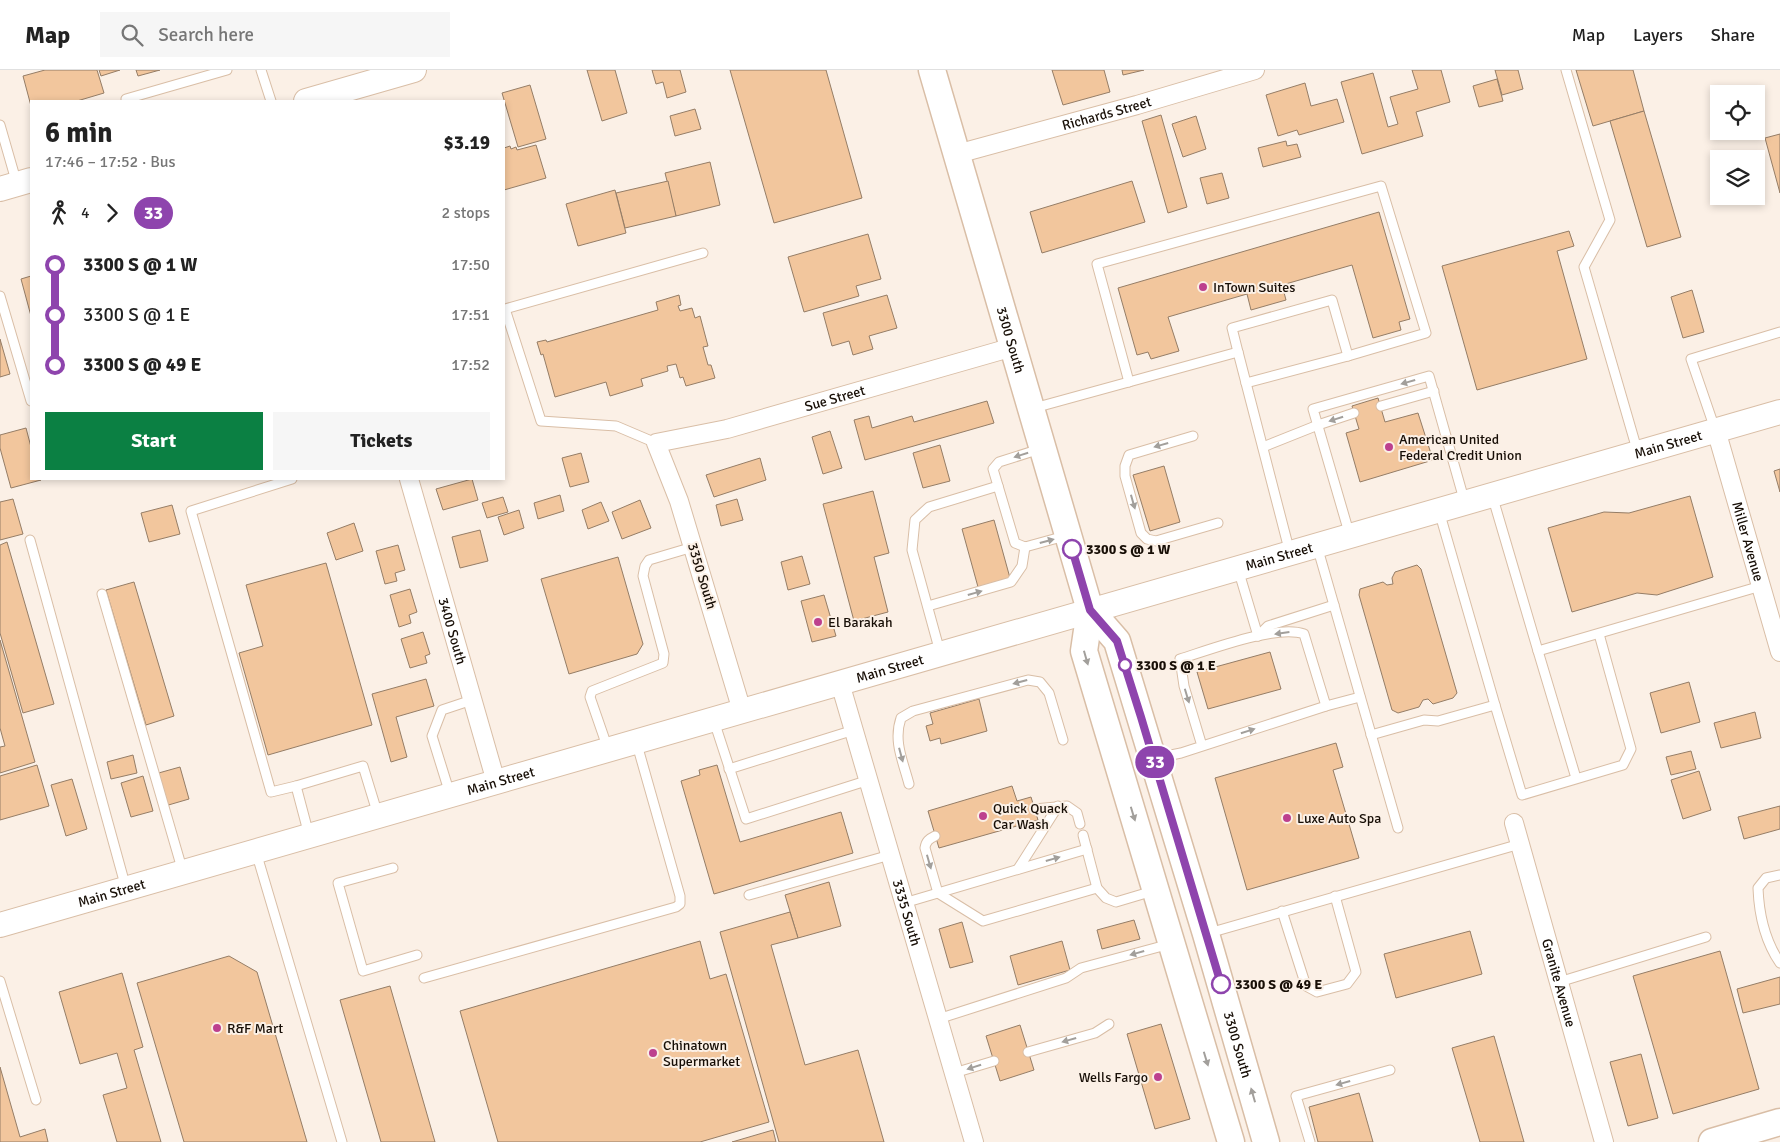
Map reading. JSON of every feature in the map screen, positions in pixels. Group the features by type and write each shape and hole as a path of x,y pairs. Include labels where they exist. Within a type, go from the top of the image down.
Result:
{"main road":[{"name":"3300 South","path":"932,70 1090,610 1084,651 1231,1142"},
{"name":"3300 South","path":"1090,610 1117,641 1154,759 1266,1142"},
{"path":"1712,1142 1780,1122"}],"street":[{"path":"309,100 410,70"},
{"name":"Richards Street","path":"957,154 1137,105 1254,70"},
{"name":"Sue Street","path":"656,443 727,429 1013,347"},
{"name":"Main Street","path":"0,924 1780,412"},
{"name":"Miller Avenue","path":"1716,430 1761,586 1776,622 1780,652"},
{"name":"3350 South","path":"656,443 679,501 742,711"},
{"name":"3400 South","path":"409,480 496,782"},
{"name":"3335 South","path":"840,682 974,1142"},
{"name":"Granite Avenue","path":"1514,823 1604,1142"}],"lane":[{"path":"126,99 227,70"},
{"path":"261,70 271,100"},
{"path":"1566,70 1610,220 1584,267 1638,453"},
{"path":"0,125 16,184"},
{"path":"1129,382 1097,264 1381,186 1426,333 1246,383"},
{"path":"656,443 616,426 541,421 505,309 703,253"},
{"path":"0,296 30,398"},
{"path":"1290,554 1232,328 1332,300 1348,356"},
{"path":"1716,430 1691,359 1780,332"},
{"path":"1031,409 1238,352"},
{"path":"1350,536 1313,409 1429,376 1465,503"},
{"path":"1381,406 1434,391"},
{"path":"1263,447 1354,413"},
{"path":"1193,436 1129,455 1125,466 1125,476 1130,495 1142,533 1151,541 1218,524"},
{"path":"1043,448 999,462 993,469 1015,543 1025,547 1068,535"},
{"path":"289,480 191,511 271,792 363,766 378,816"},
{"path":"941,654 912,550 915,520 928,507 998,486"},
{"path":"1492,495 1576,778"},
{"path":"1439,510 1522,795 1623,765 1631,749 1599,634"},
{"path":"30,540 126,888"},
{"path":"1317,546 1398,828"},
{"path":"608,749 590,697 592,691 663,664 664,654 643,576 644,566 649,560 693,547"},
{"path":"928,606 1011,582 1022,566 1025,547"},
{"path":"1238,569 1258,636"},
{"path":"1538,652 1761,586"},
{"path":"102,594 183,872"},
{"path":"1258,636 1268,626 1334,605"},
{"path":"1202,746 1184,686 1180,659 1258,636 1295,631 1304,634 1326,706"},
{"path":"909,784 898,744 897,730 901,718 914,711 1028,680 1040,682 1049,693 1064,740"},
{"path":"1154,759 1360,697"},
{"path":"450,795 432,736 442,710 472,700"},
{"path":"1371,735 1424,720 1438,722 1495,705"},
{"path":"714,719 746,819 869,780"},
{"path":"729,769 854,730"},
{"path":"424,978 676,907 680,904 680,896 636,741"},
{"path":"296,786 309,835"},
{"path":"1018,869 1058,806"},
{"path":"1034,809 1067,806 1077,813 1080,824"},
{"path":"1083,835 1097,888 1106,898 1116,902 1156,890"},
{"path":"935,836 929,839 925,848 938,893 983,921 1097,888"},
{"path":"1206,934 1520,844"},
{"path":"904,903 1087,850"},
{"path":"256,851 342,1142"},
{"path":"749,895 890,855"},
{"path":"393,868 338,883 363,971 417,955"},
{"path":"1780,875 1766,878 1758,888 1758,907 1770,948 1780,963"},
{"path":"1282,911 1306,986 1317,992 1347,984 1356,972 1335,896"},
{"path":"1559,982 1706,937"},
{"path":"938,1019 1066,978 1081,968 1172,943"},
{"path":"0,982 36,1100"},
{"path":"1028,1052 1095,1032 1109,1024"},
{"path":"954,1073 994,1061"},
{"path":"1310,1142 1296,1096 1390,1070"}],"building":[{"path":"45,70 97,70 104,93 80,100 30,100 30,102 23,76"},
{"path":"99,70 120,70 101,76"},
{"path":"136,70 160,70 138,76"},
{"path":"587,70 615,70 627,113 602,121"},
{"path":"652,70 680,70 686,92 667,98 663,82 656,84"},
{"path":"730,70 826,70 862,198 774,223"},
{"path":"1052,70 1104,70 1110,92 1063,105"},
{"path":"1122,70 1144,70 1123,75"},
{"path":"1412,70 1441,70 1450,102 1416,112 1423,136 1362,154 1341,82 1373,73 1388,127 1398,124 1390,97 1418,89"},
{"path":"1495,70 1518,70 1523,89 1502,95"},
{"path":"1576,70 1633,70 1644,111 1593,126"},
{"path":"1497,79 1503,101 1479,107 1473,86"},
{"path":"1305,83 1311,106 1337,99 1344,122 1299,135 1297,130 1278,136 1266,95"},
{"path":"530,85 546,139 518,147 502,93"},
{"path":"695,109 701,129 675,136 670,116"},
{"path":"1644,111 1681,237 1647,247 1610,121"},
{"path":"1161,115 1187,207 1168,213 1142,121"},
{"path":"1196,116 1206,149 1183,157 1172,124"},
{"path":"1780,134 1780,193 1765,138"},
{"path":"1286,141 1287,146 1297,144 1301,157 1263,167 1258,148"},
{"path":"536,145 546,178 505,190 505,148 510,146 511,149 516,147 517,150"},
{"path":"710,162 720,205 676,216 665,173"},
{"path":"1222,173 1229,198 1207,204 1200,178"},
{"path":"668,181 676,216 625,228 616,193"},
{"path":"1132,181 1145,222 1042,253 1030,212"},
{"path":"615,190 626,233 578,246 566,204"},
{"name":"InTown Suites","path":"1379,212 1410,319 1399,322 1401,330 1373,338 1352,265 1282,285 1286,300 1251,310 1247,294 1168,317 1179,351 1151,359 1148,352 1137,355 1118,288"},
{"path":"1569,231 1574,246 1557,251 1587,359 1477,390 1442,266"},
{"path":"868,234 881,279 856,286 859,296 804,312 788,257"},
{"path":"30,276 30,312 21,279"},
{"path":"1692,290 1704,332 1683,338 1671,297"},
{"path":"679,295 681,305 678,306 680,311 692,308 695,318 700,316 708,346 703,347 708,365 711,365 715,378 686,386 683,377 680,378 676,364 667,366 668,371 641,379 643,386 610,396 606,382 555,397 543,354 541,355 537,342 546,340 547,342 658,310 656,302"},
{"path":"887,295 897,328 869,336 873,349 853,355 849,341 832,346 823,313"},
{"path":"0,339 10,374 0,377"},
{"name":"American United Federal Credit Union","path":"1378,398 1385,422 1418,413 1433,460 1360,482 1346,433 1359,429 1352,406"},
{"path":"987,401 994,423 865,460 854,420 869,416 872,428 912,416 914,422"},
{"path":"26,428 30,443 30,480 41,480 11,488 0,448 0,435"},
{"path":"830,431 842,468 823,474 812,437"},
{"path":"940,445 950,481 923,488 913,453"},
{"path":"581,453 589,482 570,487 562,458"},
{"path":"760,458 766,480 714,497 706,475"},
{"path":"1164,466 1180,522 1150,531 1133,475"},
{"path":"1780,469 1780,492 1774,471"},
{"path":"472,480 478,500 443,510 436,489"},
{"path":"873,491 889,553 874,557 888,612 854,621 823,504"},
{"path":"560,495 564,511 538,519 534,503"},
{"path":"1690,496 1713,577 1657,595 1637,593 1572,612 1548,528 1604,512 1629,513"},
{"path":"503,497 508,512 487,518 482,503"},
{"path":"13,499 23,534 0,540 0,502"},
{"path":"737,499 743,520 721,526 716,505"},
{"path":"640,500 651,528 622,539 612,512"},
{"path":"601,502 609,521 588,529 582,510"},
{"path":"172,505 180,534 149,542 141,513"},
{"path":"519,510 524,528 504,535 498,517"},
{"path":"994,520 1010,578 978,587 962,529"},
{"path":"354,523 363,551 336,560 327,533"},
{"path":"480,530 488,561 460,568 452,537"},
{"path":"7,542 54,704 23,713 0,633 0,545"},
{"path":"398,545 405,570 395,573 397,581 385,584 376,551"},
{"path":"802,556 810,584 788,590 781,562"},
{"path":"618,557 643,644 637,654 569,674 541,579"},
{"path":"326,563 372,725 268,755 239,653 263,646 246,585"},
{"path":"1417,565 1421,569 1457,693 1453,698 1433,704 1428,699 1423,700 1419,707 1398,713 1392,710 1359,595 1360,589 1383,582 1387,585 1393,584 1392,578 1395,572"},
{"path":"134,582 174,716 146,725 106,590"},
{"path":"410,589 417,612 409,615 411,623 399,627 390,595"},
{"path":"824,595 836,636 812,642 801,601"},
{"path":"423,632 430,654 425,656 427,663 410,668 401,639"},
{"path":"0,640 35,762 0,773 0,747 5,746 0,728"},
{"path":"1270,652 1281,689 1208,709 1197,672"},
{"path":"426,679 434,706 396,717 407,757 391,762 372,694"},
{"path":"1689,682 1700,722 1661,733 1650,693"},
{"path":"979,699 987,731 941,744 940,738 930,741 926,726 933,724 930,713"},
{"path":"1755,712 1761,738 1721,748 1714,723"},
{"name":"Luxe Auto Spa","path":"1336,743 1343,767 1333,770 1359,858 1247,890 1215,778"},
{"path":"1691,751 1696,769 1671,775 1666,757"},
{"path":"133,755 137,773 111,779 107,762"},
{"path":"37,765 49,806 0,820 0,776"},
{"path":"717,765 740,842 841,812 853,853 714,894 681,781 700,775 699,770"},
{"path":"180,767 189,799 165,806 155,774"},
{"path":"1699,771 1711,810 1683,819 1671,780"},
{"path":"143,776 153,811 131,817 121,783"},
{"path":"72,779 87,829 66,836 51,785"},
{"name":"Quick Quack Car Wash","path":"1012,786 1017,801 1031,797 1038,820 939,848 928,811"},
{"path":"1780,806 1780,829 1744,839 1738,817"},
{"path":"829,882 841,926 798,938 785,895"},
{"path":"790,912 798,938 771,945 805,1065 858,1050 884,1142 779,1142 720,932"},
{"path":"1134,920 1140,939 1102,949 1097,930"},
{"path":"962,922 973,962 950,968 939,929"},
{"path":"1470,931 1482,974 1396,998 1384,954"},
{"path":"700,941 710,979 726,974 769,1122 700,1142 498,1142 460,1011"},
{"path":"1062,941 1070,970 1018,985 1010,956"},
{"path":"1720,951 1759,1089 1673,1114 1633,976"},
{"path":"229,956 257,972 307,1142 184,1142 137,983"},
{"path":"122,973 143,1047 134,1050 161,1142 117,1142 103,1095 127,1088 117,1053 80,1064 59,992"},
{"path":"1780,977 1780,1004 1743,1013 1737,989"},
{"path":"390,986 435,1142 381,1142 340,1000"},
{"name":"Wells Fargo","path":"1161,1024 1190,1119 1155,1129 1127,1034"},
{"path":"1020,1025 1034,1070 1000,1081 986,1036"},
{"path":"1494,1036 1524,1142 1480,1142 1452,1048"},
{"path":"1641,1054 1658,1118 1628,1126 1610,1062"},
{"path":"0,1067 20,1137 45,1129 48,1142 0,1142"},
{"path":"1359,1093 1373,1142 1318,1142 1309,1107"},
{"path":"773,1130 776,1142 732,1142"}],"bus line":[{"name":"33","path":"1072,549 1090,610 1117,641 1221,984"}],"place":[{"name":"InTown Suites","path":"1203,287"},
{"name":"American United Federal Credit Union","path":"1389,447"},
{"name":"3300 S @ 1 W","path":"1072,549"},
{"name":"El Barakah","path":"818,622"},
{"name":"3300 S @ 1 E","path":"1125,665"},
{"name":"Quick Quack Car Wash","path":"983,816"},
{"name":"Luxe Auto Spa","path":"1287,818"},
{"name":"3300 S @ 49 E","path":"1221,984"},
{"name":"R&F Mart","path":"217,1028"},
{"name":"Chinatown Supermarket","path":"653,1053"},
{"name":"Wells Fargo","path":"1158,1077"}]}
